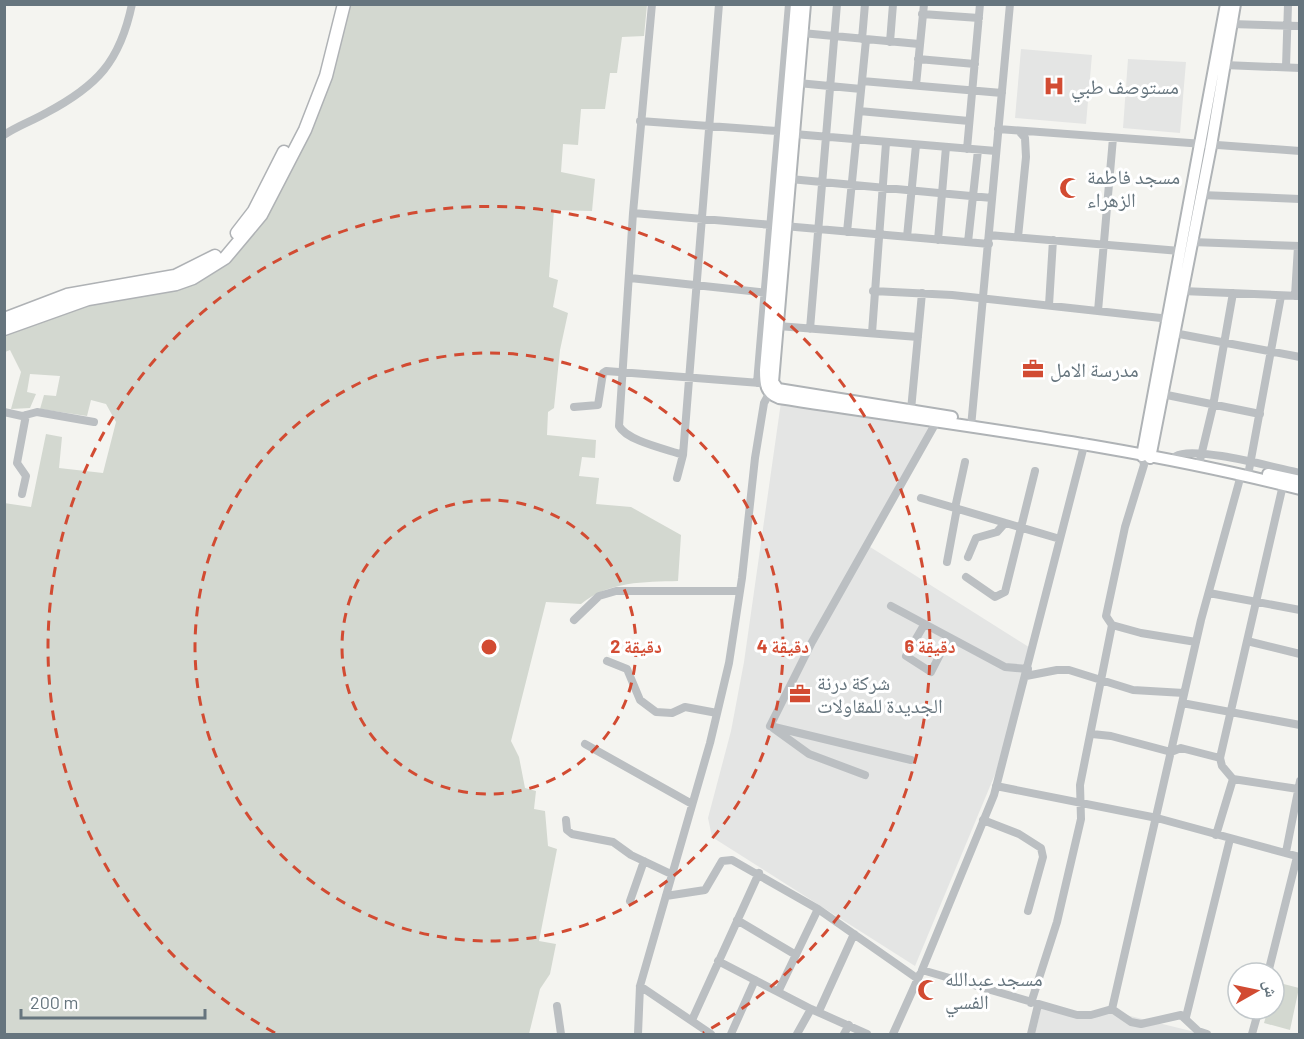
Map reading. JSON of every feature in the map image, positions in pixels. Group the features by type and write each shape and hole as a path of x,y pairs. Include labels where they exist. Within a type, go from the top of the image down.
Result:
{"highway":[{"path":"4,319 67,295 175,276 221,251 248,220 297,127 318,74 336,4"},
{"path":"4,329 88,299 176,284 193,278 225,258 261,215 304,130 326,76 344,4"}],"main road":[{"path":"796,4 778,225 768,293 767,385 779,398 971,423 1146,456 1247,469 1283,485 1299,489"},
{"path":"767,385 778,326 778,225 790,179 805,4"},
{"path":"1146,456 1162,394 1174,333 1172,320 1182,291 1201,195 1226,4"},
{"path":"1146,456 1172,320 1180,251 1206,146 1235,4"},
{"path":"767,385 778,389 911,410 938,419"},
{"path":"1146,456 1201,457 1299,481"}],"street":[{"path":"4,135 64,102 102,74 118,51 132,4"},
{"path":"652,4 640,121 619,426 622,432 682,455"},
{"path":"677,478 682,455 719,4"},
{"path":"778,225 777,130 789,4"},
{"path":"810,329 824,184 837,4"},
{"path":"847,232 857,140 865,4"},
{"path":"890,42 893,4"},
{"path":"916,85 924,4"},
{"path":"967,149 980,4"},
{"path":"971,423 1010,4"},
{"path":"1286,67 1288,4"},
{"path":"922,14 979,18"},
{"path":"1231,24 1299,26"},
{"path":"802,33 919,44"},
{"path":"918,59 975,64"},
{"path":"1224,65 1299,68"},
{"path":"798,83 831,86 916,85 1002,93"},
{"path":"859,111 969,121"},
{"path":"640,121 777,130"},
{"path":"998,129 1299,151"},
{"path":"1018,237 1026,156 1025,138 1019,131"},
{"path":"794,134 996,152"},
{"path":"1098,311 1113,138"},
{"path":"872,333 873,291 885,143"},
{"path":"907,237 916,145"},
{"path":"938,240 946,147"},
{"path":"968,242 978,150"},
{"path":"790,179 992,198"},
{"path":"1201,195 1299,199"},
{"path":"633,213 989,244"},
{"path":"989,235 1180,251"},
{"path":"1049,305 1053,240"},
{"path":"1182,291 1297,296 1299,246 1192,242"},
{"path":"630,278 696,287 768,293"},
{"path":"873,291 922,293 1049,305 1172,320"},
{"path":"911,410 922,293"},
{"path":"1201,457 1213,406 1233,293"},
{"path":"1112,1009 1196,642 1247,469 1260,414 1281,296"},
{"path":"778,326 918,337"},
{"path":"1174,333 1299,357"},
{"path":"574,407 598,405 603,372 622,371 767,385 755,458 740,591 729,663 640,986 638,1035"},
{"path":"1162,394 1260,414"},
{"path":"4,412 26,415 37,412 94,422"},
{"path":"22,494 26,476 17,463 26,415"},
{"path":"770,726 812,642 938,419"},
{"path":"892,1035 922,970 996,786 1027,673 1084,443"},
{"path":"1146,456 1125,527 1106,616 1112,625 1141,633 1196,642"},
{"path":"946,562 965,462"},
{"path":"1247,469 1299,473"},
{"path":"966,577 995,597 1005,592 1035,471"},
{"path":"1283,485 1220,758 1222,766 1233,780 1299,785 1286,852"},
{"path":"921,498 1060,539"},
{"path":"968,557 976,538 997,532 1005,523"},
{"path":"574,620 599,596 616,591 740,591"},
{"path":"1209,593 1299,610"},
{"path":"891,606 948,639 1005,667 1027,673 1062,670 1101,679 1132,690 1184,693"},
{"path":"924,625 906,656 931,672 948,639"},
{"path":"1031,1035 1034,1004 1057,922 1081,819 1080,785 1112,625"},
{"path":"1247,640 1299,654"},
{"path":"607,661 627,669 640,700 656,712 672,713 680,708 690,707 717,713"},
{"path":"1182,703 1299,725"},
{"path":"770,726 912,760"},
{"path":"770,726 808,754 865,775"},
{"path":"1092,734 1102,734 1171,752 1181,748 1220,758"},
{"path":"585,744 692,804"},
{"path":"1216,835 1233,780"},
{"path":"996,786 1157,818 1298,857 1271,961"},
{"path":"566,820 567,830 572,834 613,842 671,874"},
{"path":"983,820 1019,834 1041,848 1043,857 1028,911"},
{"path":"1186,1017 1230,838"},
{"path":"666,896 705,890 722,861 727,859 759,873 818,909 918,979"},
{"path":"630,901 644,861"},
{"path":"692,1020 759,873"},
{"path":"778,992 818,909"},
{"path":"737,920 796,955"},
{"path":"797,1035 815,1010 854,934"},
{"path":"718,960 867,1035"},
{"path":"922,970 1077,1016 1112,1009"},
{"path":"731,1035 755,980"},
{"path":"640,986 711,1035"},
{"path":"557,1006 561,1035"},
{"path":"1112,1009 1131,1022 1141,1024 1178,1014 1186,1017 1198,1031 1207,1035"},
{"path":"844,1035 849,1025"}],"shaded area":[{"path":"346,5 647,5 644,36 622,37 617,73 610,73 605,109 581,109 578,145 563,144 561,172 595,179 592,211 554,210 549,277 558,280 553,307 568,313 560,350 554,408 548,412 547,435 596,440 595,458 582,457 579,476 599,478 596,504 631,507 681,535 678,581 627,584 603,591 581,604 546,602 511,741 519,757 525,788 536,791 534,809 545,811 548,846 557,849 539,941 556,944 550,974 540,989 529,1034 5,1034 4,503 31,507 46,434 62,437 59,468 103,473 116,422 106,404 91,400 87,416 40,409 44,395 56,396 60,376 30,374 27,392 36,394 30,408 11,409 21,372 10,350 5,352 5,335 44,322 72,307 228,263 250,237 286,176 314,106"},
{"name":"مستوصف طبي","path":"1021,49 1092,55 1086,124 1015,118"},
{"path":"1128,59 1186,62 1180,133 1123,128"},
{"path":"781,402 937,423 867,545 1032,649 996,772 915,966 712,837 708,818 731,731 744,662"},
{"path":"1286,985 1299,988 1290,1030 1264,1023 1265,1021 1286,1021"},
{"path":"1042,1005 1077,1014 1110,1011 1203,1034 1035,1034"}],"place":[{"name":"مستوصف طبي","path":"1054,86"},
{"name":"مسجد فاطمة الزهراء","path":"1070,188"},
{"name":"مدرسة الامل","path":"1033,369"},
{"name":"شركة درنة الجديدة للمقاولات","path":"800,694"},
{"name":"مسجد عبدالله الفسي","path":"928,990"}]}
